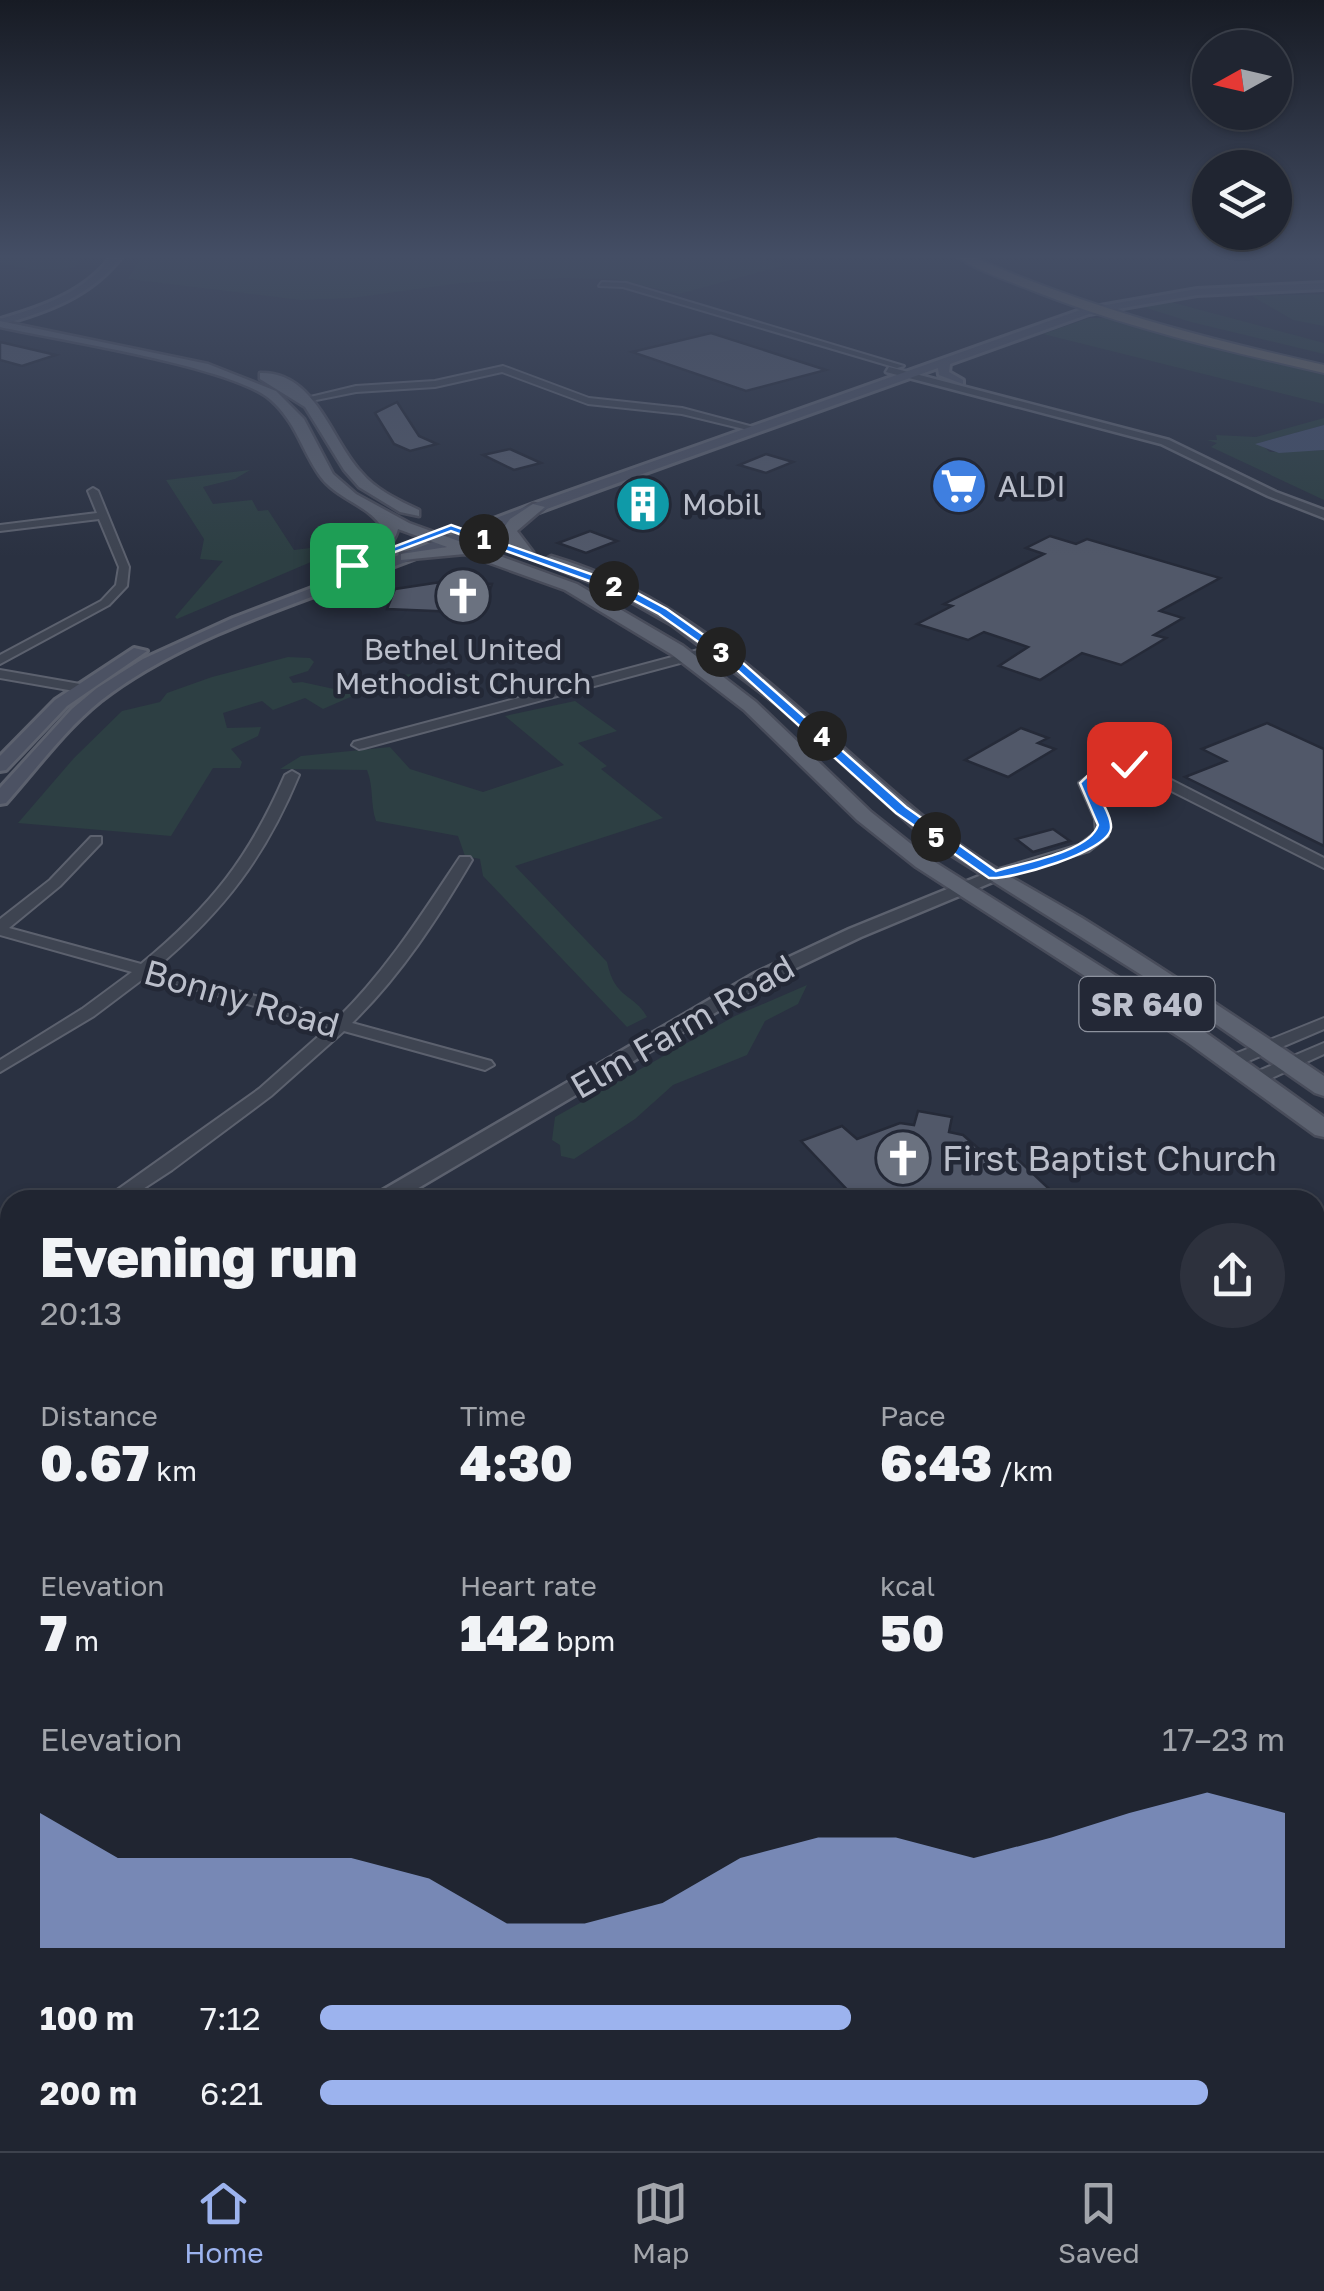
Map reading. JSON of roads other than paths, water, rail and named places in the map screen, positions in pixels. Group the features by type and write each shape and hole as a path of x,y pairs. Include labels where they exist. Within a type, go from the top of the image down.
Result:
{"highway":[{"path":"1293,356 1324,365"}],"main road":[{"name":"SR 640","path":"159,356 246,381 281,402 297,419 327,476 350,497 384,518 525,552 636,596 717,649 782,700 901,810 994,876 1170,982 1324,1088"},
{"name":"SR 640","path":"193,356 268,377 306,399 322,415 351,470 366,485 479,552 571,587 688,658 750,706 888,835 1232,1062 1324,1129"},
{"path":"0,799 78,713 148,662 225,626 406,556 449,534 940,356"},
{"path":"902,371 955,356"},
{"path":"945,360 943,372 959,382"},
{"path":"0,766 43,719 80,688 161,640 352,565 538,507 743,428"},
{"path":"525,552 510,532 515,522 538,507"},
{"path":"352,565 388,541 391,530 384,518"},
{"path":"406,556 445,550 479,552"}],"street":[{"path":"852,356 1166,442 1272,494 1324,514"},
{"path":"855,356 1180,438 1324,504"},
{"path":"281,402 435,384 503,370 588,401 743,428"},
{"path":"1166,442 1180,438"},
{"path":"0,660 116,595 124,567 93,491"},
{"path":"0,528 102,515"},
{"path":"358,744 717,649"},
{"path":"0,674 80,688"},
{"path":"994,876 1084,848 1104,832 1102,815 1089,796 1086,783 1114,762 1129,764 1324,864"},
{"path":"0,1067 99,1004 198,919 240,872 272,822 292,775"},
{"path":"0,929 55,883 96,840"},
{"path":"128,1190 218,1128 342,1026 399,964 465,860"},
{"name":"Elm Farm Road","path":"399,1190 762,977 855,933 994,876"},
{"name":"Bonny Road","path":"0,929 485,1065"},
{"path":"1232,1062 1324,1024"},
{"path":"1255,1079 1324,1048"}],"water":[{"path":"1324,425 1324,450 1279,453 1255,444"}],"place":[{"name":"ALDI","path":"959,486"},
{"name":"Mobil","path":"643,504"},
{"name":"Bethel United Methodist Church","path":"463,596"},
{"name":"First Baptist Church","path":"903,1158"}]}
